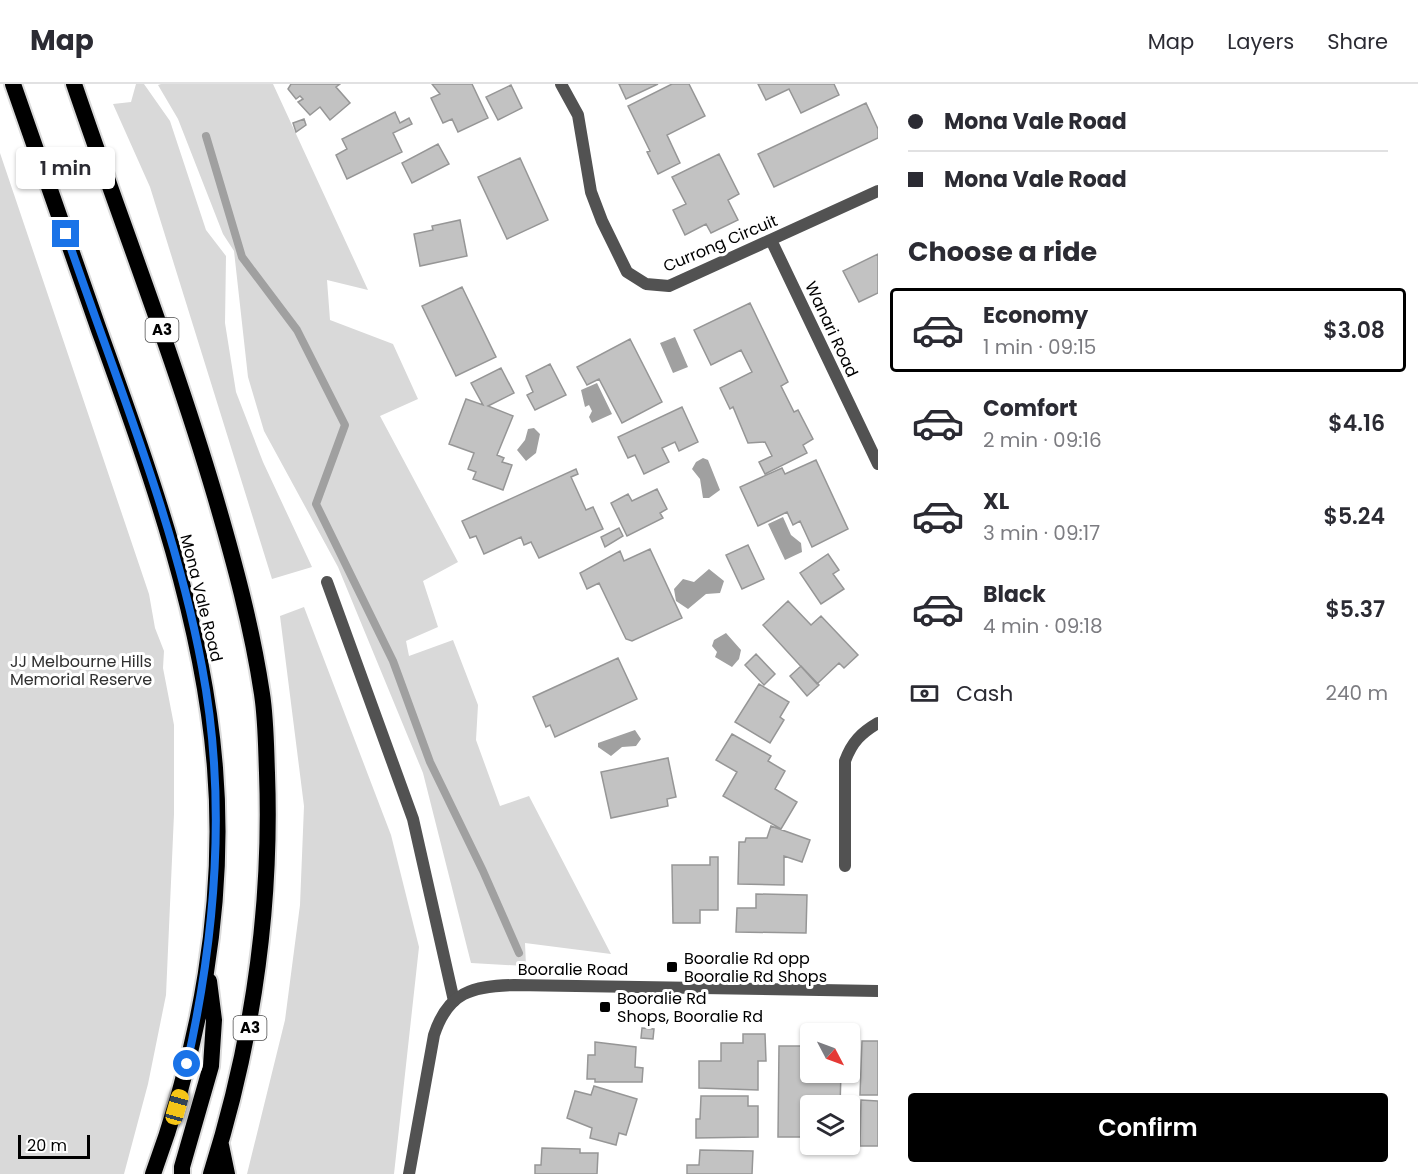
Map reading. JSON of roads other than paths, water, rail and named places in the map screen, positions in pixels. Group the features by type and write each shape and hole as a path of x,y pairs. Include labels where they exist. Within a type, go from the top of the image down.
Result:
{"highway":[{"name":"A3","path":"74,84 199,441 237,570 262,696 269,823 265,910 250,1029 211,1174"},
{"name":"Mona Vale Road","path":"14,86 127,406 178,569 202,668 215,768 217,853 206,960 182,1086 153,1174"},
{"path":"182,1174 182,1167 211,1066 214,1020 206,960"},
{"path":"220,1144 227,1174"}],"street":[{"name":"Currong Circuit","path":"561,84 578,115 591,192 602,221 627,272 646,284 669,286 878,191"},
{"name":"Wanari Road","path":"771,240 878,464"},
{"path":"327,582 413,819 453,1001"},
{"path":"845,866 845,761 850,747 861,733 878,723"},
{"name":"Booralie Road","path":"409,1174 439,1018 453,1001 466,991 483,986 878,991"}],"waterway":[{"path":"206,136 242,257 297,330 345,425 316,504 393,661 430,762 483,871 519,953"}],"place":[{"name":"Booralie Rd opp Booralie Rd Shops","path":"672,967"},
{"name":"Booralie Rd Shops, Booralie Rd","path":"605,1007"}],"park label":[{"name":"JJ Melbourne Hills Memorial Reserve","path":"81,670"}]}
